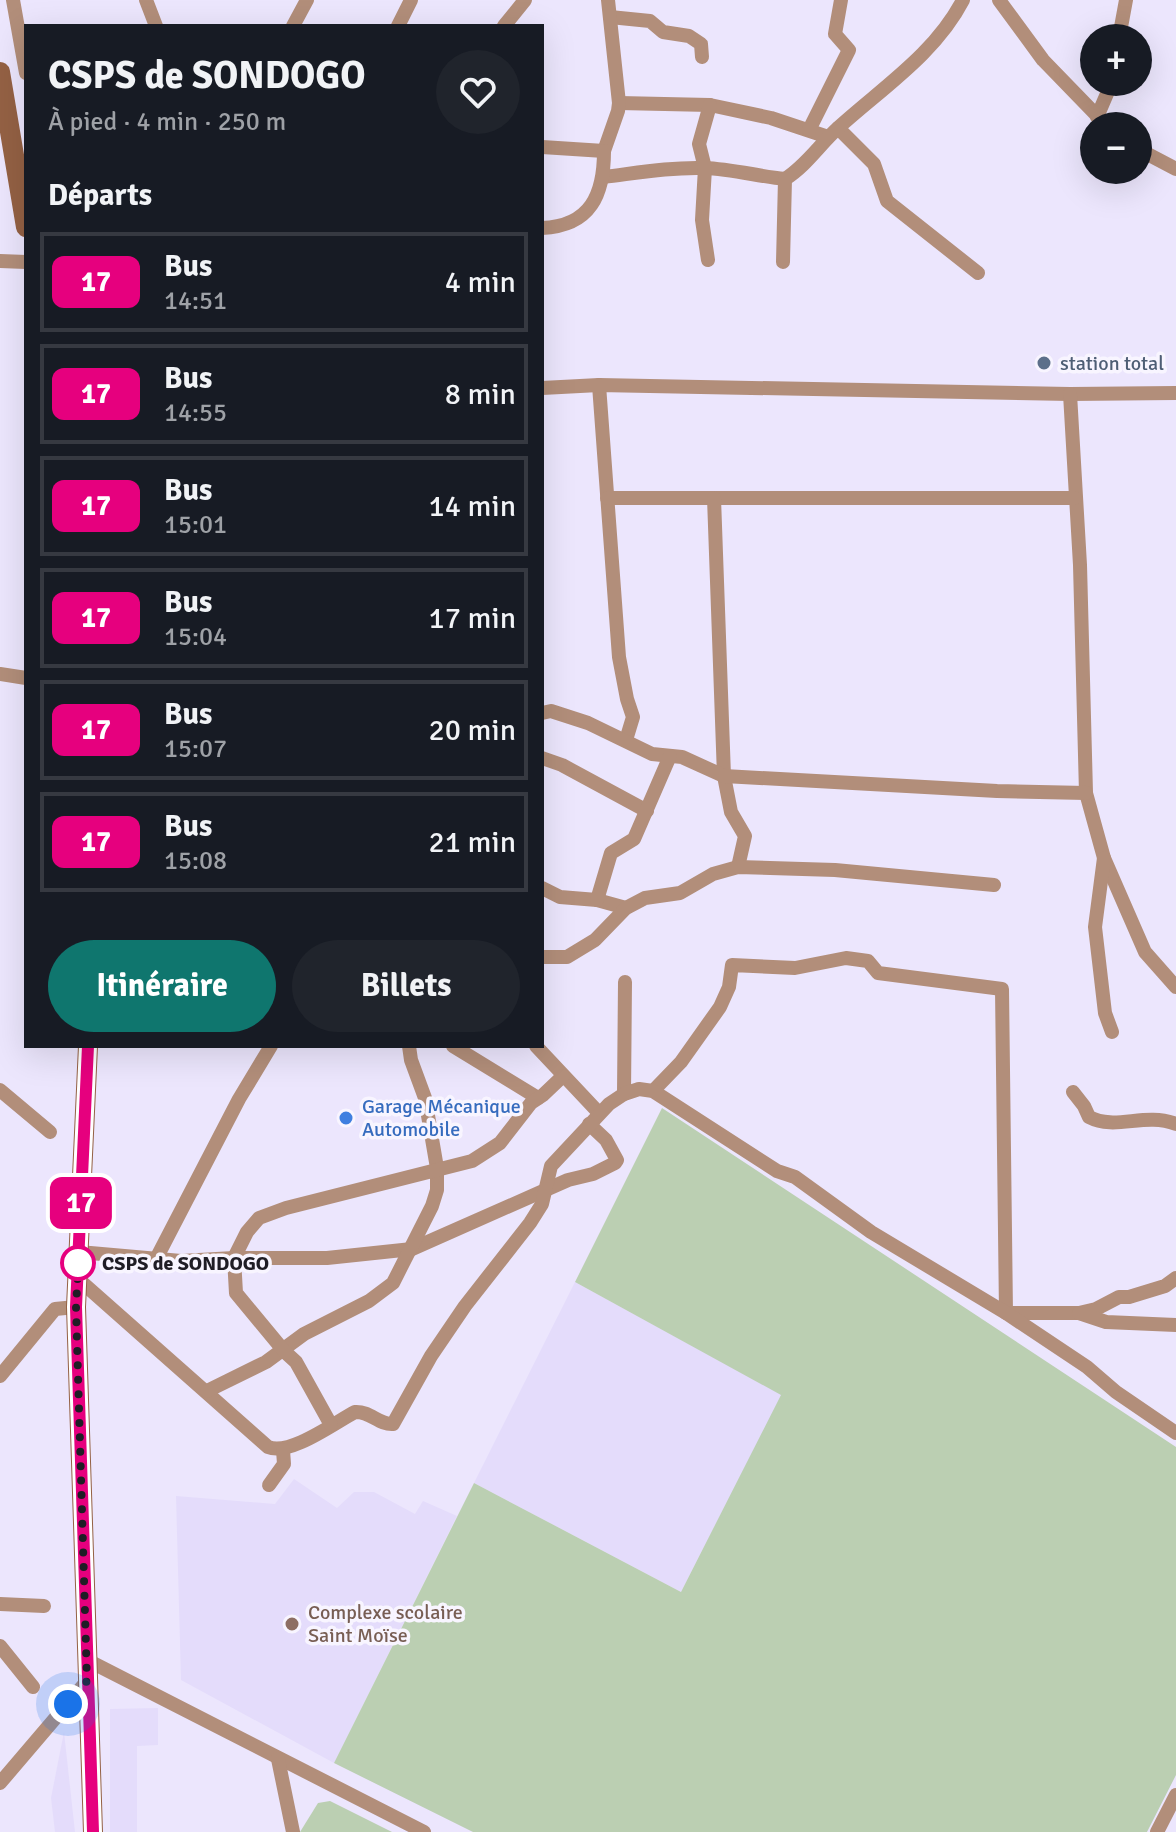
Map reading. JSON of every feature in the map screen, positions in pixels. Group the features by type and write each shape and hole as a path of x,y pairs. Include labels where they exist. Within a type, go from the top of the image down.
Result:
{"street":[{"path":"13,0 24,57"},
{"path":"146,0 155,24"},
{"path":"294,24 307,0"},
{"path":"399,24 411,0"},
{"path":"544,227 579,218 588,210 604,177 604,151 619,103 608,0"},
{"path":"809,130 849,50 835,34 841,0"},
{"path":"604,177 705,168 785,179 914,63 956,13 963,0"},
{"path":"1122,24 1126,0"},
{"path":"505,24 518,3"},
{"path":"1005,3 1043,60 1092,112"},
{"path":"610,17 650,21 663,32 689,36 701,44 702,57"},
{"path":"0,72 24,215"},
{"path":"619,103 710,105 809,130 833,133 874,164 887,201 978,273"},
{"path":"708,260 702,220 705,168 699,144 710,105"},
{"path":"544,147 604,151"},
{"path":"1152,156 1176,169"},
{"path":"783,262 785,179"},
{"path":"0,261 24,262"},
{"path":"544,388 599,385 1070,394 1176,393"},
{"path":"599,385 619,657 633,717 626,740"},
{"path":"1070,394 1080,565 1086,793 1104,858 1145,952 1176,987"},
{"path":"607,498 1075,498"},
{"path":"714,498 724,776 731,812 745,836 738,867"},
{"path":"0,674 24,678"},
{"path":"544,713 560,714 626,740 652,754 682,757 724,776 1086,793"},
{"path":"597,900 611,853 616,848 631,844 670,756"},
{"path":"544,759 572,770 647,811"},
{"path":"1104,858 1095,927 1105,1013 1112,1032"},
{"path":"544,957 567,957 595,940 626,908 651,895 680,893 713,874 738,867 835,870 994,885"},
{"path":"544,889 560,897 597,900 626,908"},
{"path":"653,1091 681,1062 720,1007 729,987 732,965 795,968 846,958 861,959 868,961 878,973 1002,989 1006,1313"},
{"path":"624,1094 625,982"},
{"path":"88,1048 76,1307 93,1832"},
{"path":"156,1259 239,1099 270,1048"},
{"path":"207,1391 284,1351 311,1330 385,1290 412,1249 437,1190 437,1168 425,1098 409,1048"},
{"path":"456,1048 538,1098"},
{"path":"79,1252 181,1261 327,1258 412,1249 615,1163 617,1160 613,1149 594,1119 538,1048"},
{"path":"331,1425 296,1362 236,1293 234,1258 247,1232 259,1218 286,1208 472,1161 495,1147 531,1103 563,1076"},
{"path":"77,1278 268,1447 283,1450 355,1412 364,1411 386,1424 393,1424 431,1356 542,1204 551,1166 594,1119 624,1094 639,1089 653,1091 777,1171 795,1177 871,1232 1006,1313 1087,1367 1116,1392 1176,1433"},
{"path":"0,1090 50,1132"},
{"path":"1073,1092 1089,1117 1101,1124 1139,1118 1176,1124"},
{"path":"1006,1313 1079,1313 1096,1309 1119,1297 1165,1286 1176,1278"},
{"path":"0,1376 55,1309 76,1307"},
{"path":"1079,1313 1106,1322 1176,1325"},
{"path":"269,1485 284,1464 283,1450"},
{"path":"0,1604 44,1606"},
{"path":"0,1646 33,1687"},
{"path":"87,1670 278,1759 424,1832"},
{"path":"0,1783 87,1670"},
{"path":"278,1759 293,1832"},
{"path":"1157,1832 1176,1795"}],"shaded area":[{"path":"575,1282 782,1395 681,1592 474,1483"},
{"name":"Complexe scolaire Saint Moïse","path":"294,1479 337,1508 354,1492 374,1492 415,1514 423,1501 457,1516 334,1763 181,1680 176,1496 275,1504"},
{"path":"158,1708 158,1745 137,1746 137,1832 110,1832 110,1709"},
{"path":"64,1732 75,1832 55,1832 51,1798"}],"green space":[{"path":"662,1108 1176,1447 1176,1775 1147,1832 473,1832 334,1763 474,1483 681,1592 781,1395 575,1282"},
{"path":"330,1801 392,1832 300,1832 318,1803"}],"bus line":[{"name":"17","path":"88,1048 76,1307 93,1832"}],"place":[{"name":"station total","path":"1044,363"},
{"name":"Garage Mécanique Automobile","path":"346,1118"},
{"name":"CSPS de SONDOGO","path":"78,1263"},
{"name":"Complexe scolaire Saint Moïse","path":"292,1624"}],"route":[{"path":"68,1704 87,1681 76,1307 79,1252 78,1263"}]}
